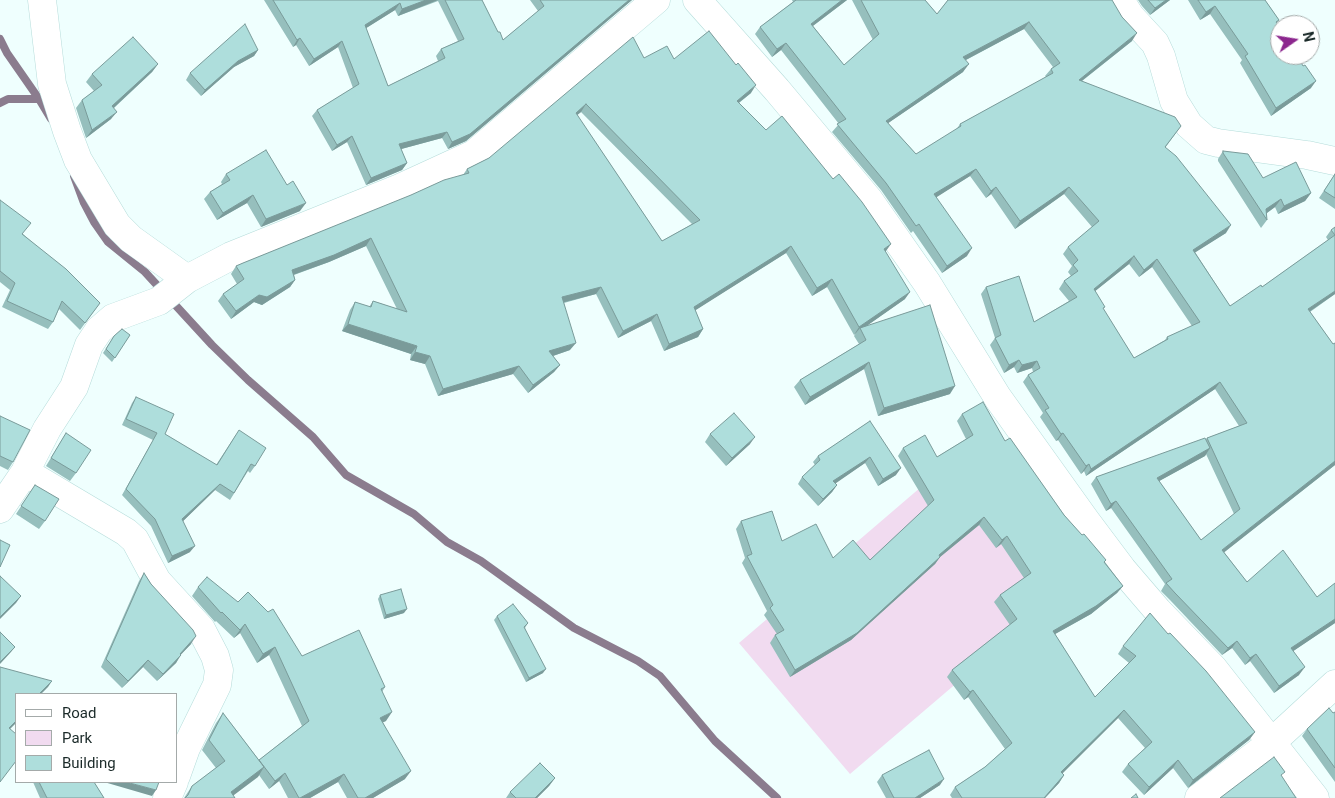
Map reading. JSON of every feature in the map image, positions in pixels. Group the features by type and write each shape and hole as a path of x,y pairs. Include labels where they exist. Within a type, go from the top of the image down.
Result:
{"street":[{"path":"42,0 52,84 66,131 78,160 117,225 174,289"},
{"path":"0,509 25,472 46,430 74,387 90,345 99,330 113,318 174,289 231,256 400,188 474,154 656,0"},
{"path":"697,0 869,200 927,283 998,398 1086,521 1128,576 1158,611 1213,668 1315,798"},
{"path":"1120,0 1130,16 1155,43 1162,56 1174,102 1189,125 1206,140 1335,161"},
{"path":"25,472 126,532 135,540 157,581 200,629 215,656 219,670 218,685 186,748 178,770"},
{"path":"1199,798 1271,743 1335,684"},
{"path":"167,798 174,783"}],"green space":[{"path":"949,463 1060,595 850,774 739,643"}],"building":[{"path":"273,0 426,0 402,9 400,3 365,25 388,86 445,58 441,49 464,39 445,0 482,0 503,40 544,6 540,0 629,0 470,134 452,142 447,132 399,144 407,163 371,178 352,136 337,145 317,110 359,84 342,41 314,59 300,38 297,40"},
{"path":"796,0 842,0 811,24 844,65 879,34 861,0 925,0 937,14 948,0 1112,0 1122,17 1137,33 1079,80 1175,117 1181,126 1165,147 1176,156 1231,225 1193,250 1230,306 1261,285 1262,287 1335,235 1335,291 1308,309 1333,344 1335,343 1335,461 1222,550 1247,582 1283,550 1317,597 1335,583 1335,619 1291,648 1305,667 1279,686 1256,654 1250,658 1237,641 1228,648 1166,583 1172,579 1116,501 1111,504 1096,477 1205,438 1210,448 1157,478 1201,540 1240,509 1207,438 1247,423 1220,382 1091,469 1089,464 1086,466 1063,433 1061,434 1045,410 1049,408 1028,375 1040,368 1037,361 1022,365 1019,360 1009,365 995,338 1001,335 986,287 1019,276 1034,322 1077,297 1064,281 1078,271 1073,265 1078,260 1068,247 1099,221 1069,187 1020,221 996,187 991,191 976,169 934,194 972,248 947,266 919,224 916,226 886,183 837,124 846,119 786,43 777,49 760,27","holes":["1029,22 1060,63 1051,69 1053,73 960,124 961,126 916,154 886,121 969,64 963,57","1134,256 1144,270 1157,259 1200,322 1167,337 1168,339 1134,358 1103,308 1105,307 1094,289"]},
{"path":"1148,0 1166,0 1155,8"},
{"path":"1198,0 1265,0 1276,15 1270,15 1270,65 1305,65 1316,81 1276,108 1245,56 1248,54 1215,6 1206,12"},
{"path":"245,24 258,50 238,61 205,90 190,73"},
{"path":"709,31 736,65 738,63 756,85 737,101 766,130 782,116 833,179 839,174 862,202 891,244 884,249 910,292 859,327 832,279 817,288 791,246 694,307 703,329 669,344 657,314 623,331 601,287 562,297 576,343 549,351 560,365 533,385 519,366 443,389 430,356 415,352 417,346 348,324 355,302 371,307 373,301 407,312 371,238 334,255 292,270 295,280 267,297 259,295 236,311 223,294 244,279 236,266 444,180 469,173 467,169 489,158 633,37 644,58 667,46 674,59","holes":["586,104 700,220 662,241 576,113"]},
{"path":"133,37 158,64 112,106 117,112 92,130 82,100 102,85 92,74"},
{"path":"266,150 287,185 293,181 306,203 266,219 253,195 223,213 210,192 230,180 226,174"},
{"path":"1223,151 1248,154 1263,178 1296,162 1311,193 1284,206 1281,199 1266,209 1267,220"},
{"path":"1335,174 1335,198 1324,191"},
{"path":"0,200 31,223 22,234 66,269 100,303 85,323 62,301 53,322 7,301 15,283 0,271"},
{"path":"1335,227 1335,235 1331,230"},
{"path":"930,305 955,386 884,408 869,362 810,397 800,380 866,340 860,328"},
{"path":"122,329 130,335 115,358 106,349 114,336"},
{"path":"136,397 174,414 165,434 217,465 239,430 266,448 255,466 251,464 234,493 220,484 182,519 195,546 172,556 155,519 126,489 157,433 126,419"},
{"path":"983,402 1005,441 1010,438 1064,515 1082,535 1084,534 1106,560 1104,562 1123,586 1096,606 1053,631 1095,697 1136,656 1123,646 1150,613 1168,634 1170,633 1206,671 1255,732 1193,780 1178,760 1149,787 1128,764 1152,742 1124,710 1061,772 1064,775 1044,798 962,798 955,787 985,767 1012,743 973,690 970,692 952,670 1017,619 1000,595 1031,573 1007,536 1002,540 984,517 939,555 940,557 857,633 795,670 775,635 784,630 770,608 773,605 747,556 752,554 741,521 772,511 782,541 816,524 833,558 853,540 870,560 934,500 903,448 925,435 937,457 973,435 962,414"},
{"path":"734,413 755,437 732,458 710,434"},
{"path":"0,416 30,430 13,462 0,456"},
{"path":"870,421 901,468 883,479 870,457 833,481 837,485 823,499 802,477 820,460 818,456"},
{"path":"66,433 91,450 76,473 51,458"},
{"path":"35,485 59,499 45,521 21,506"},
{"path":"0,540 10,545 0,567"},
{"path":"144,573 151,584 193,630 196,636 163,674 148,660 128,681 106,659"},
{"path":"0,576 21,596 0,617"},
{"path":"207,577 238,602 248,592 268,612 273,609 302,656 359,630 385,687 381,689 392,712 380,718 411,771 365,798 358,798 344,774 300,798 285,773 275,781 259,760 309,721 275,647 263,654 245,624 240,630 221,613 198,587"},
{"path":"401,589 407,609 386,615 380,595"},
{"path":"513,604 528,623 524,627 546,669 529,678 497,616"},
{"path":"0,632 15,647 0,662"},
{"path":"0,667 52,681 40,693 15,693 15,722 9,728 15,733 15,762 0,782"},
{"path":"1329,708 1333,713 1335,712 1335,768 1307,729"},
{"path":"223,713 264,767 231,792 235,798 185,798 192,786 225,761 209,740"},
{"path":"929,750 944,779 915,798 894,798 882,775"},
{"path":"1274,757 1285,772 1281,775 1296,798 1220,798"},
{"path":"540,763 555,778 535,798 516,798 510,792"},
{"path":"40,783 95,783 104,798 47,798"},
{"path":"130,783 159,783 156,790"}],"waterway":[{"path":"0,39 7,53 51,119"},
{"path":"0,103 8,99 39,99"},
{"path":"74,176 84,203 108,242 145,272 212,345 248,380 313,437 346,475 414,514 447,542 481,561 574,628 638,661 660,676 715,741 777,798"}]}
